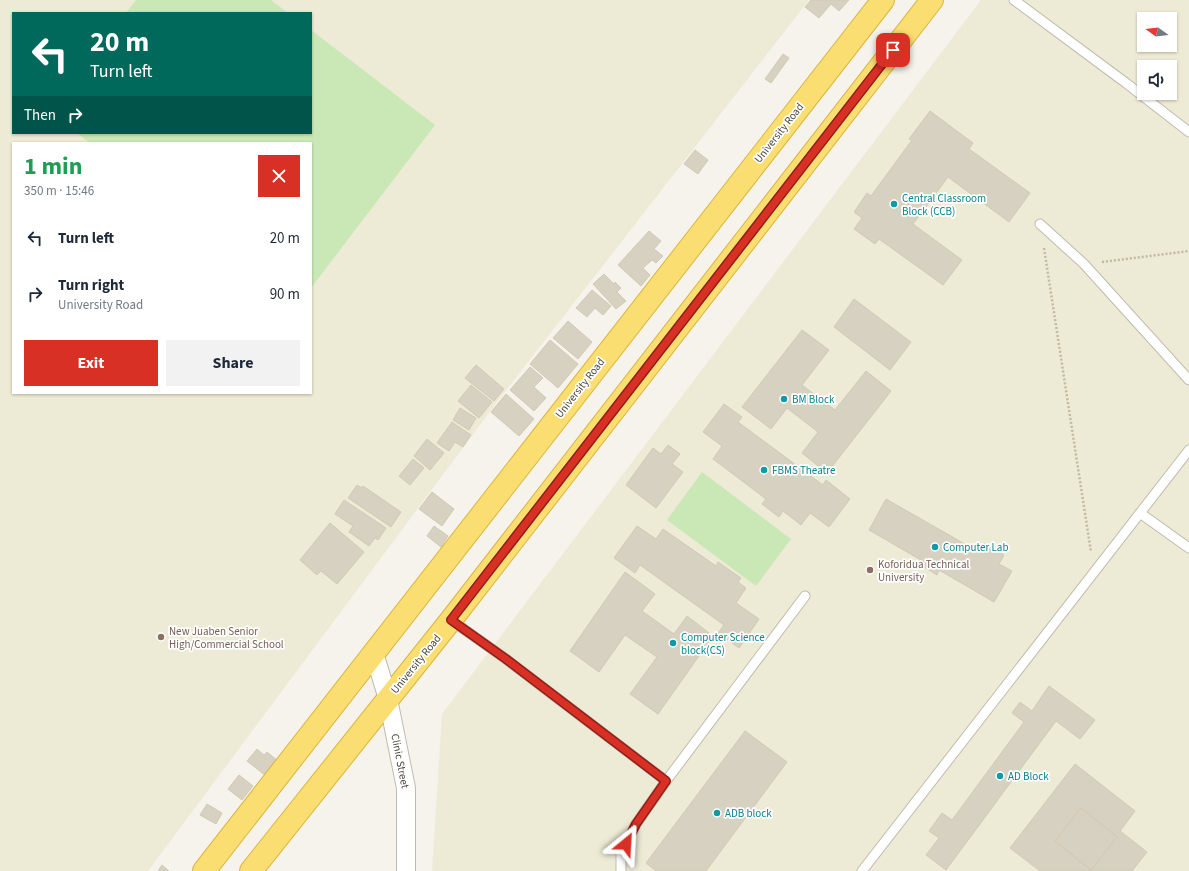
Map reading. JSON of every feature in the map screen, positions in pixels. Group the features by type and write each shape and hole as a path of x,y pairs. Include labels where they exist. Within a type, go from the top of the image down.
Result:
{"highway":[{"name":"University Road","path":"204,871 883,0"},
{"name":"University Road","path":"251,871 451,620 932,0"}],"street":[{"name":"Clinic Street","path":"374,653 388,699 406,788 406,871"}],"lane":[{"path":"1014,0 1189,132"},
{"path":"1040,224 1084,264 1189,380"},
{"path":"862,871 1189,450"},
{"path":"1140,513 1189,548"},
{"path":"621,871 621,854 636,824 666,781 806,596"},
{"path":"451,620 506,659 666,781"}],"path":[{"path":"1040,224 1094,572"},
{"path":"1084,264 1189,251"}],"shaded area":[{"name":"New Juaben Senior High/Commercial School","path":"0,0 809,0 497,402 148,871 0,871"},
{"name":"Koforidua Technical University","path":"981,0 1189,0 1189,871 432,871 442,714"}],"green space":[{"path":"136,0 271,0 287,12 127,12"},
{"path":"312,31 435,125 312,287 312,142 89,142 78,134 312,134"},
{"path":"702,472 791,539 756,586 667,520"}],"building":[{"path":"811,0 849,0 839,11 831,4 819,18 805,7"},
{"path":"783,54 789,58 771,83 765,79"},
{"name":"Central Classroom Block (CCB)","path":"930,111 973,143 969,149 1030,193 1009,222 948,177 913,224 962,260 943,285 879,239 875,244 854,229 862,218 854,212 867,193 871,196 912,140 909,139"},
{"path":"695,150 708,160 698,174 684,164"},
{"path":"649,231 661,241 654,249 663,256 656,263 652,260 643,268 650,275 641,286 618,265"},
{"path":"604,274 614,284 615,282 621,288 617,292 626,301 616,309 593,284"},
{"path":"592,290 611,306 603,315 595,308 587,317 576,308"},
{"path":"854,299 911,342 890,370 834,327"},
{"path":"568,321 592,342 578,359 553,338"},
{"name":"BM Block","path":"802,330 829,350 802,385 835,410 866,371 891,391 827,473 802,453 818,432 787,408 771,429 742,407"},
{"path":"550,340 578,364 558,388 530,364"},
{"path":"476,365 504,389 494,401 465,378"},
{"path":"530,367 543,378 534,387 546,398 534,411 510,390"},
{"path":"471,385 492,402 479,418 458,401"},
{"path":"506,394 534,419 519,436 491,412"},
{"name":"FBMS Theatre","path":"724,404 742,417 738,422 823,485 826,480 850,499 829,527 810,513 801,525 783,511 779,517 762,504 766,499 713,459 722,446 703,432"},
{"path":"460,408 476,418 469,430 453,420"},
{"path":"452,422 471,435 463,447 455,442 449,451 437,443"},
{"path":"427,439 444,453 430,470 414,456"},
{"path":"668,445 680,454 672,464 683,472 656,508 626,485 653,448 661,454"},
{"path":"413,459 424,468 410,485 399,476"},
{"path":"357,485 362,488 363,486 401,512 391,527 348,498"},
{"path":"432,492 454,509 442,526 419,509"},
{"name":"Computer Lab","path":"886,499 979,552 984,543 1004,555 999,564 1012,571 994,602 939,570 937,575 924,567 926,563 869,530"},
{"path":"344,500 386,528 378,540 375,538 369,546 349,532 353,526 335,514"},
{"path":"330,523 364,552 337,584 321,571 317,575 300,560"},
{"path":"434,526 448,536 441,547 427,536"},
{"path":"637,526 656,539 663,529 716,566 718,562 741,578 738,582 746,588 736,603 759,619 739,648 718,633 724,625 640,565 635,573 614,558"},
{"name":"Computer Science block(CS)","path":"625,572 655,594 642,611 674,634 687,616 713,636 658,714 630,694 657,657 625,635 599,672 570,651"},
{"name":"AD Block","path":"1049,686 1095,720 1080,739 1056,721 946,870 926,855 939,838 929,831 942,813 952,820 1024,722 1012,713 1020,702 1032,711"},
{"name":"ADB block","path":"745,731 787,762 706,871 656,871 646,863"},
{"path":"257,749 264,755 267,752 278,761 266,776 247,761"},
{"path":"1075,764 1135,811 1120,831 1147,852 1132,871 1040,871 1010,848","holes":["1081,808 1117,837 1091,870 1055,841"]},
{"path":"239,775 253,786 242,800 228,789"},
{"path":"207,804 222,813 216,824 200,815"},
{"path":"1081,808 1117,837 1091,870 1055,841"},
{"path":"162,865 169,871 158,871"}],"place":[{"name":"Central Classroom Block (CCB)","path":"894,204"},
{"name":"BM Block","path":"784,399"},
{"name":"FBMS Theatre","path":"764,470"},
{"name":"Computer Lab","path":"935,547"},
{"name":"Koforidua Technical University","path":"870,570"},
{"name":"New Juaben Senior High/Commercial School","path":"161,637"},
{"name":"Computer Science block(CS)","path":"673,643"},
{"name":"AD Block","path":"1000,776"},
{"name":"ADB block","path":"717,813"}],"route":[{"path":"626,844 636,824 666,781 506,659 451,620 893,50"}]}
